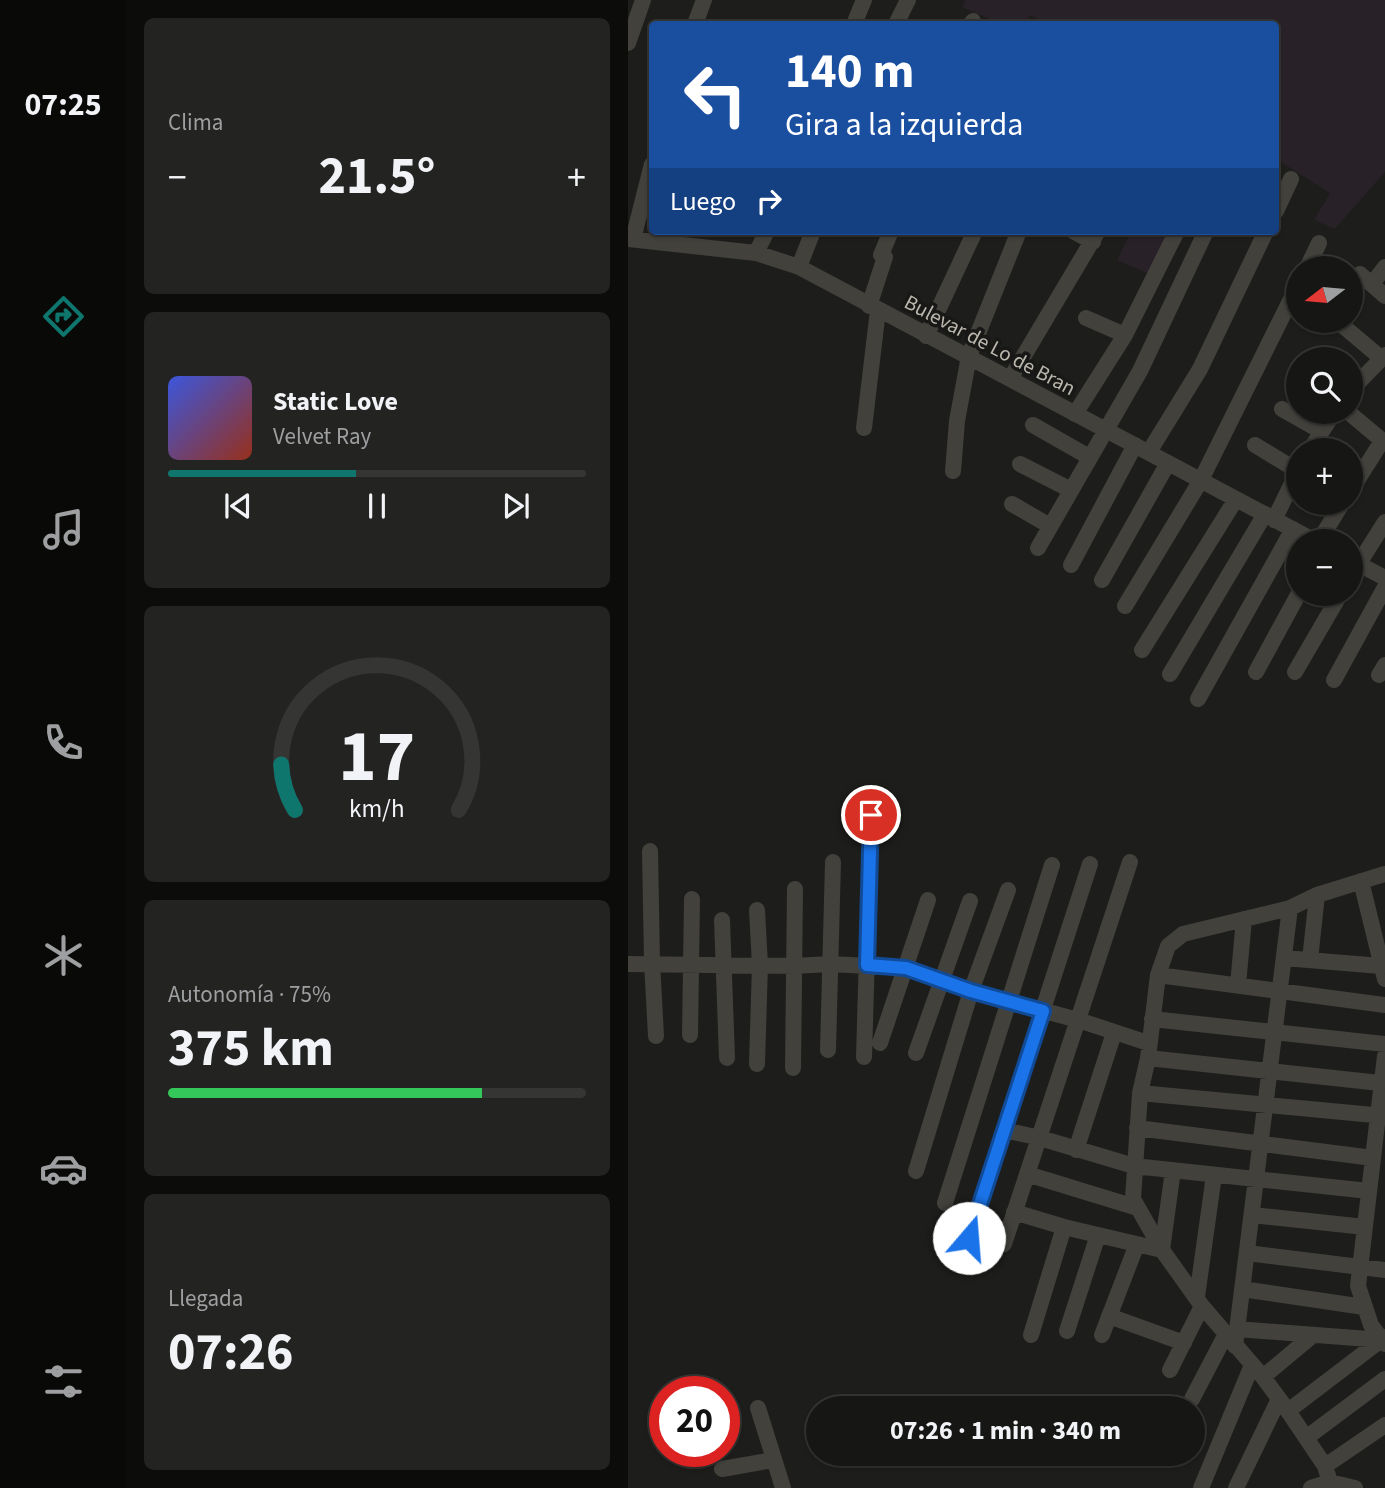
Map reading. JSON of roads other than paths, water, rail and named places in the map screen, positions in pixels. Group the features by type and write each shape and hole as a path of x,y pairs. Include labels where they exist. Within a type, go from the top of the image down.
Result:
{"street":[{"path":"628,43 643,0"},
{"path":"696,21 704,0"},
{"path":"855,21 864,0"},
{"path":"898,21 908,0"},
{"path":"630,239 649,174"},
{"path":"1279,205 1291,179"},
{"path":"756,253 765,235"},
{"path":"798,267 812,235"},
{"path":"864,428 874,308 885,257 881,255 889,235"},
{"path":"926,336 973,235"},
{"path":"953,471 957,421 969,356 1017,235"},
{"path":"1075,414 1125,335 1175,235"},
{"path":"1038,548 1140,371 1204,235"},
{"path":"1071,565 1142,449 1200,369 1264,235"},
{"path":"1010,379 1095,236"},
{"name":"Bulevar de Lo de Bran","path":"630,239 670,237 756,253 798,267 1293,529"},
{"path":"1313,256 1319,243"},
{"path":"1385,267 1366,279 1385,296"},
{"path":"1125,607 1201,480 1286,309"},
{"path":"1085,318 1125,335"},
{"path":"1353,333 1383,357 1363,378"},
{"path":"1282,409 1321,431"},
{"path":"1317,438 1326,424"},
{"path":"1362,424 1383,442 1363,472"},
{"path":"1033,425 1089,457"},
{"path":"1255,445 1286,464"},
{"path":"1102,580 1168,463"},
{"path":"1020,464 1071,490"},
{"path":"1170,674 1286,490"},
{"path":"1142,650 1236,499"},
{"path":"1012,504 1050,526"},
{"path":"1363,552 1385,522"},
{"path":"1198,699 1286,542"},
{"path":"1363,570 1385,578"},
{"path":"1334,680 1385,587"},
{"path":"1256,672 1292,606"},
{"path":"1295,672 1333,606"},
{"path":"864,1056 871,815"},
{"path":"650,851 656,1036"},
{"path":"828,1050 833,862"},
{"path":"1004,1244 1130,862"},
{"path":"969,1238 1090,864"},
{"path":"945,1203 1052,865"},
{"path":"1344,1486 1325,1466 1233,1337 1199,1301 1162,1250 1133,1199 1134,1166 1140,1093 1158,975 1168,946 1183,934 1290,908 1317,895 1385,874"},
{"path":"1284,958 1383,973 1361,881"},
{"path":"793,1068 795,889"},
{"path":"916,1171 971,991 1008,890"},
{"path":"1310,960 1317,895"},
{"path":"690,1035 692,899"},
{"path":"880,1043 928,900"},
{"path":"916,1054 970,901"},
{"path":"1194,1396 1233,1337 1247,1253 1290,908"},
{"path":"757,910 760,965 757,1064"},
{"path":"1238,985 1245,919"},
{"path":"722,920 727,1058"},
{"path":"628,964 830,964 906,968 971,991 1078,1020 1114,1033 1148,1051 1270,1071 1380,1083"},
{"path":"1158,975 1385,1005"},
{"path":"1152,1019 1385,1044"},
{"path":"1076,1150 1114,1033"},
{"path":"1384,1340 1371,1325 1358,1286 1373,1158 1381,1116 1380,1083 1385,1056"},
{"path":"1140,1093 1381,1116"},
{"path":"1137,1128 1373,1158"},
{"path":"1004,1130 1134,1166 1369,1191"},
{"path":"1162,1250 1173,1170"},
{"path":"1027,1174 1138,1208"},
{"path":"1170,1370 1184,1343 1199,1301 1214,1175"},
{"path":"1014,1212 1162,1250"},
{"path":"1252,1215 1365,1227"},
{"path":"1031,1335 1064,1227"},
{"path":"1067,1331 1098,1235"},
{"path":"1102,1335 1137,1244"},
{"path":"1247,1253 1385,1270"},
{"path":"1242,1289 1364,1307"},
{"path":"1109,1316 1184,1343"},
{"path":"1233,1337 1313,1335 1384,1340"},
{"path":"1201,1488 1257,1371 1313,1335"},
{"path":"1236,1488 1283,1405 1384,1340"},
{"path":"1306,1438 1385,1379"},
{"path":"758,1408 783,1488"},
{"path":"1325,1466 1385,1424"},
{"path":"722,1468 773,1460"},
{"path":"1311,1488 1344,1486"}]}
